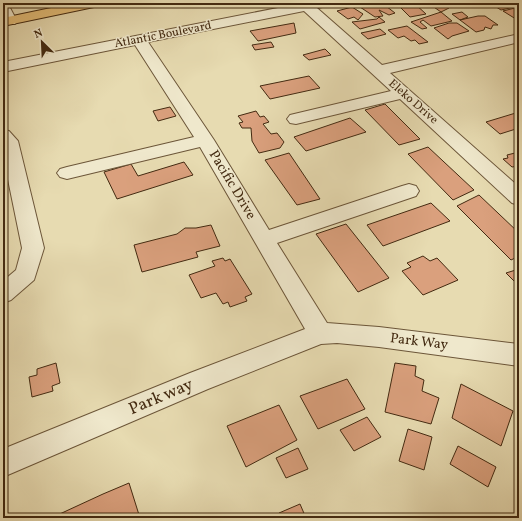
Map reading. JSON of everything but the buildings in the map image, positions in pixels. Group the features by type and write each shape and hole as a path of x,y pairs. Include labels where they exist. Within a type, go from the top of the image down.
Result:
{"main road":[{"path":"7,21 94,3"}],"street":[{"name":"Atlantic Boulevard","path":"3,67 323,3"},
{"name":"Eleko Drive","path":"307,6 519,198"},
{"path":"3,7 7,21"},
{"name":"Pacific Drive","path":"139,40 205,140 320,334"},
{"path":"377,71 517,40"},
{"path":"296,119 404,93"},
{"path":"3,135 9,141 33,248 26,274 3,294"},
{"path":"67,173 205,140"},
{"path":"264,240 409,191"},
{"name":"Park Way","path":"320,334 337,333 379,337 519,355"},
{"name":"Park way","path":"3,463 199,380 320,334"}]}
